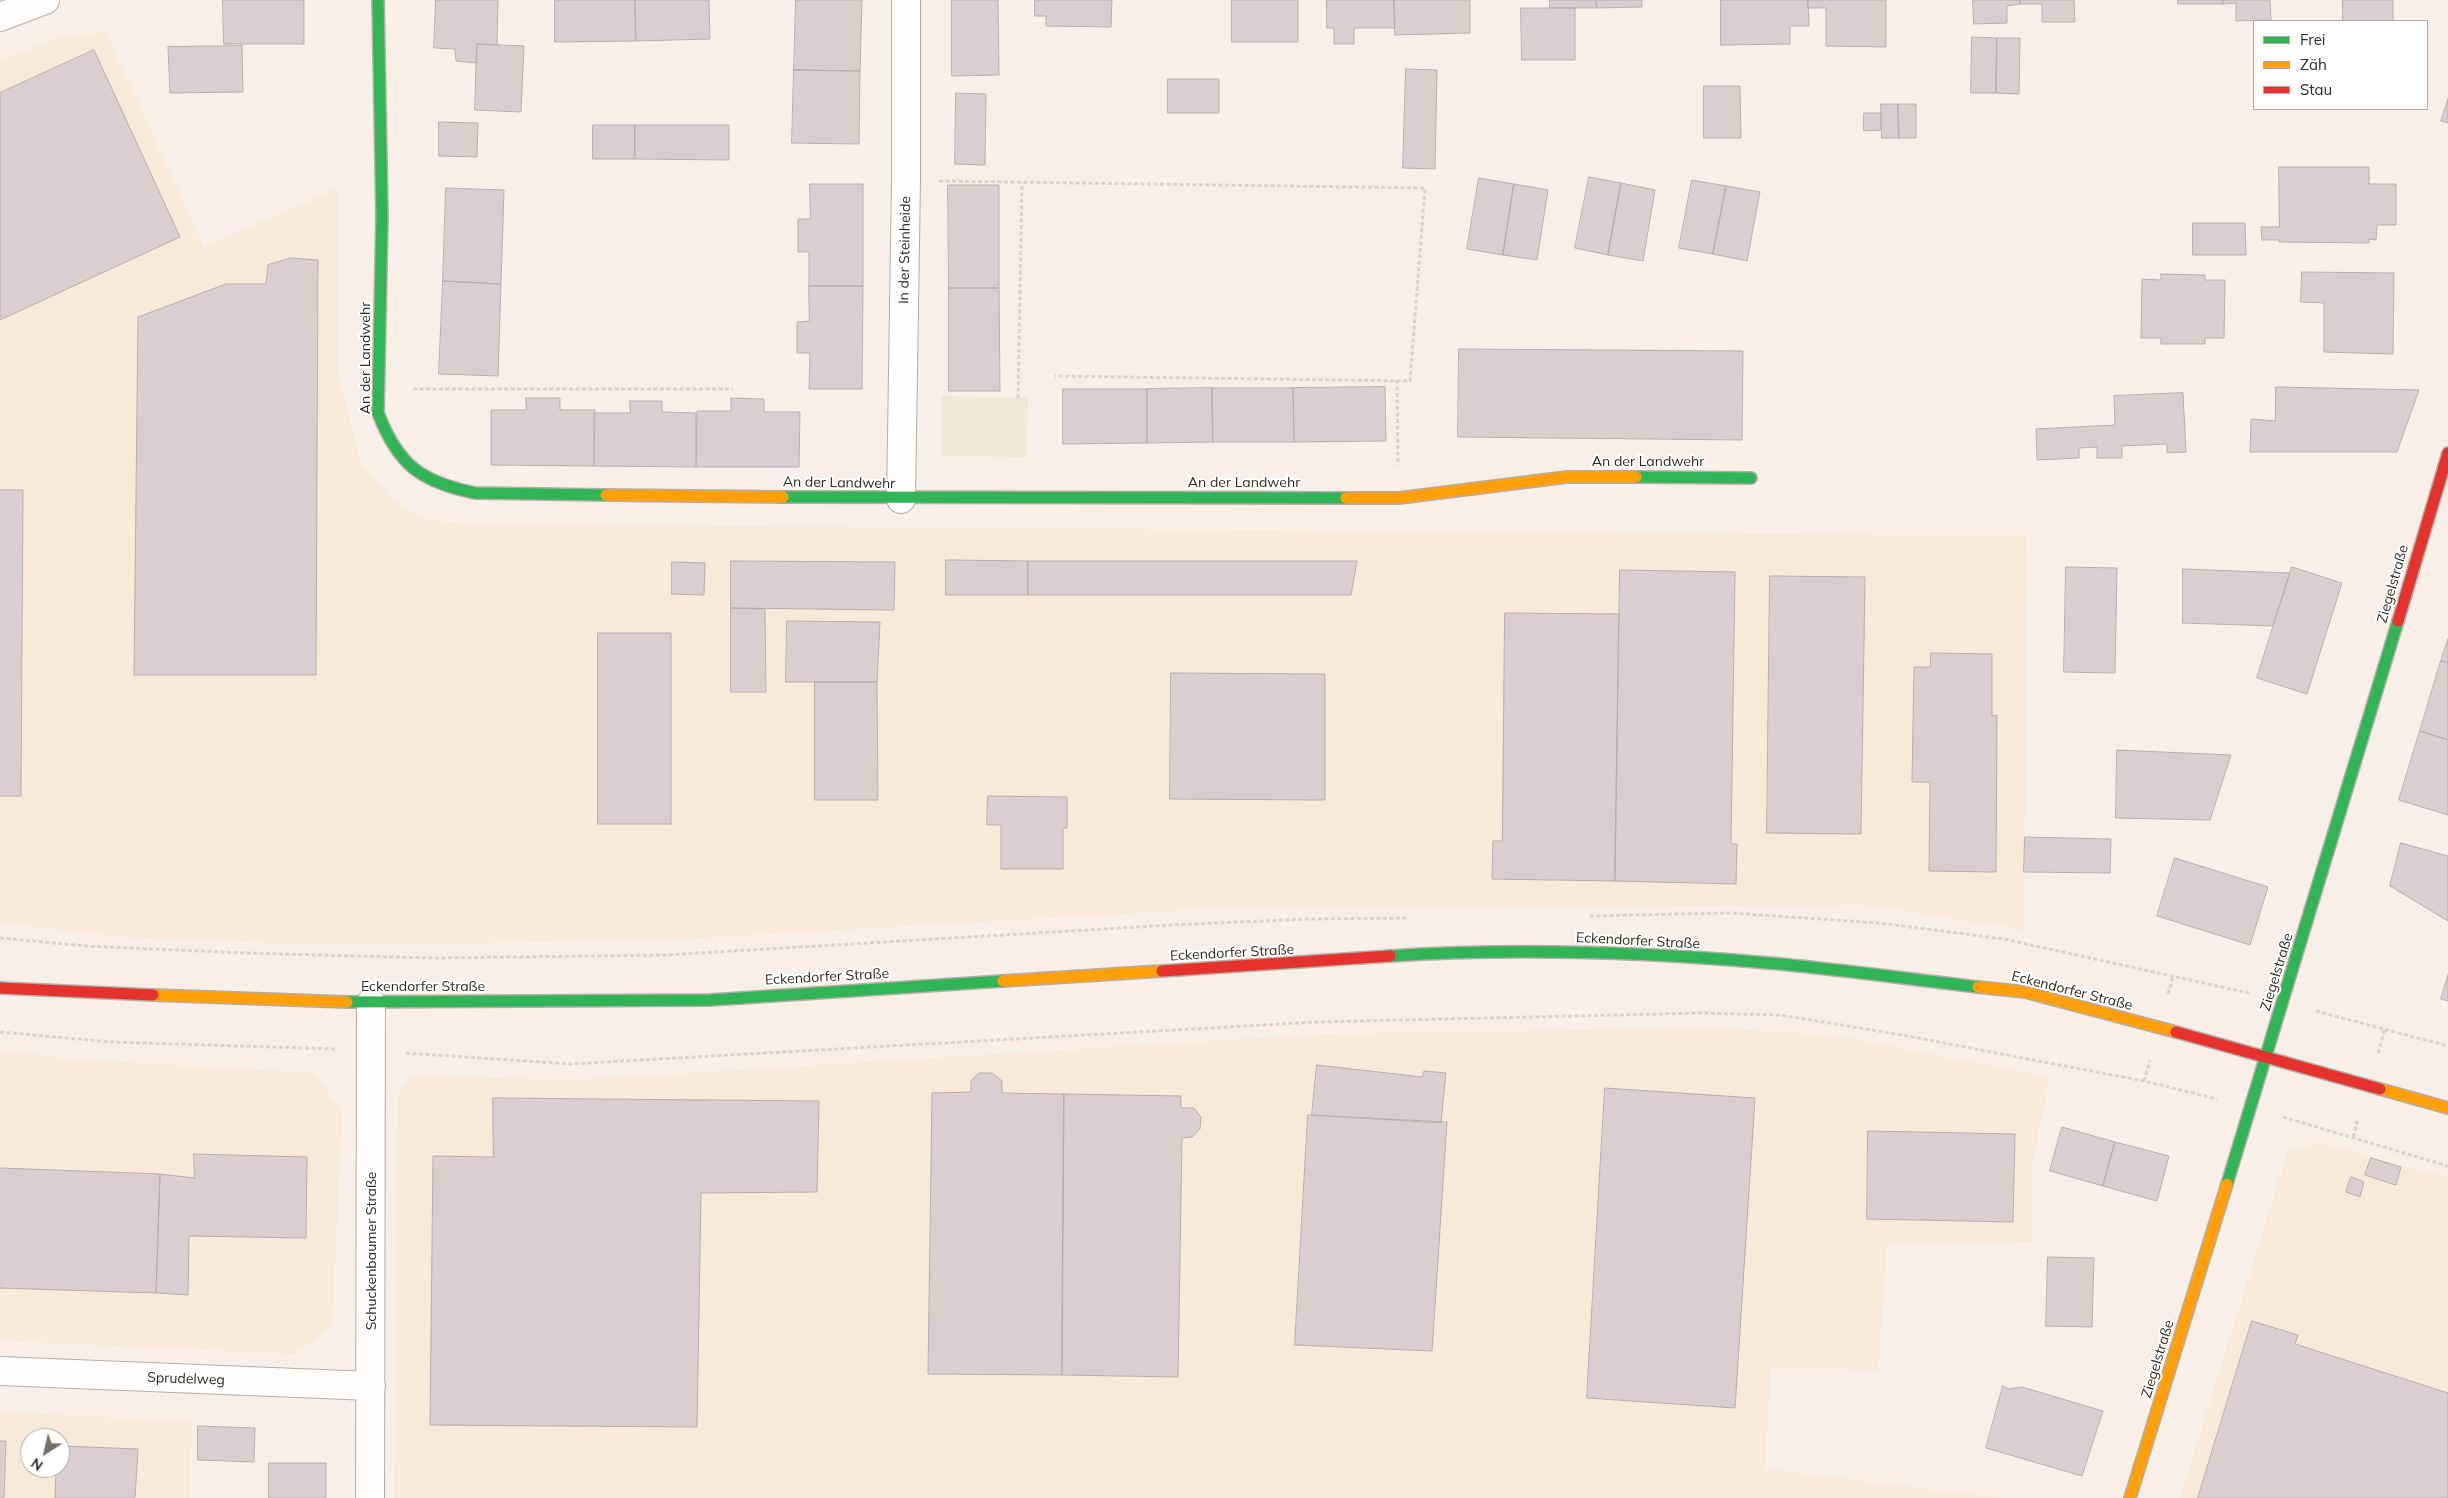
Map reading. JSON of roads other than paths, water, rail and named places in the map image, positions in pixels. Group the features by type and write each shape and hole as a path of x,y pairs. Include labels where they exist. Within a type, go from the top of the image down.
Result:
{"street":[{"path":"0,17 45,0"},
{"name":"An der Landwehr","path":"378,0 382,216 378,413 386,436 396,452 411,470 429,481 452,489 475,493 901,499 1399,498 1567,476 1750,478"},
{"name":"In der Steinheide","path":"901,499 906,181 906,0"},
{"name":"Ziegelstraße","path":"2130,1498 2252,1108 2448,453"},
{"name":"Eckendorfer Straße","path":"0,988 84,994 371,1003 710,1000 1460,952 1581,952 1768,963 2024,992 2267,1056 2448,1108"},
{"name":"Schuckenbaumer Straße","path":"370,1498 371,1003"},
{"name":"Sprudelweg","path":"0,1371 371,1386"}]}
